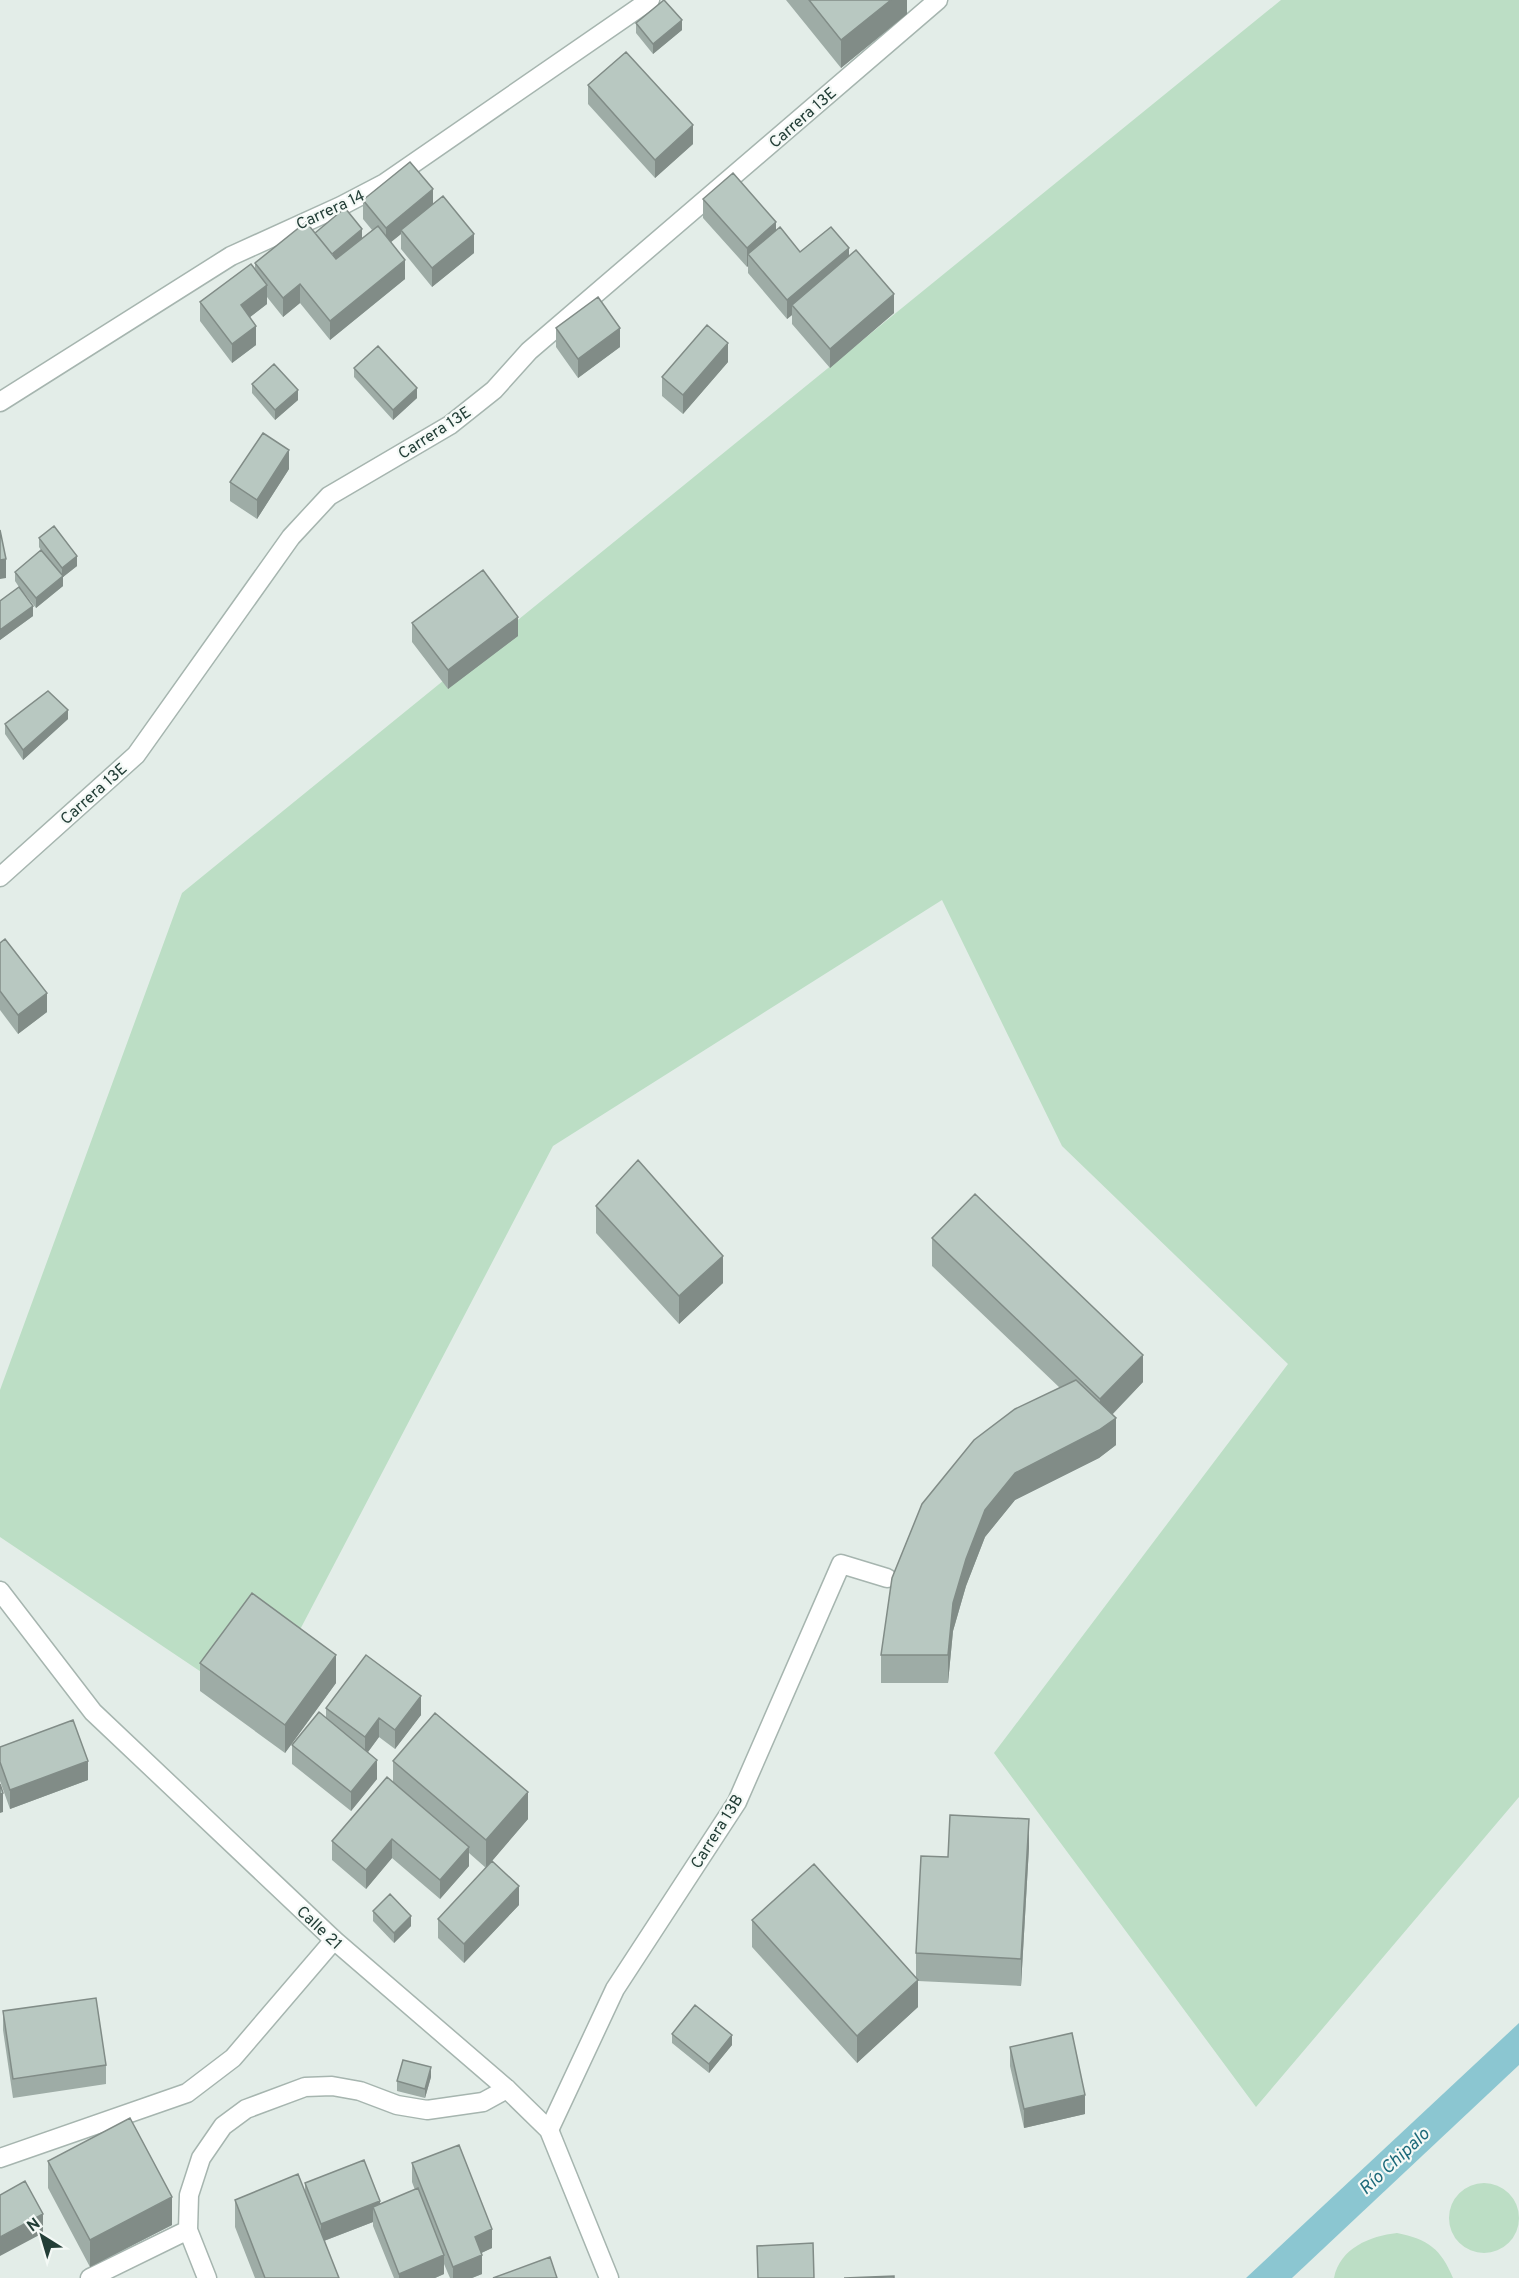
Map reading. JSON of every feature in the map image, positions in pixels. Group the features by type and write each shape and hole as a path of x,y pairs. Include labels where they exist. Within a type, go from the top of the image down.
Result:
{"street":[{"name":"Carrera 14","path":"0,402 231,256 341,206 384,183 650,0"},
{"name":"Carrera 13E","path":"0,877 136,755 291,537 329,496 450,425 485,397 529,351 938,0"},
{"name":"Carrera 13B","path":"549,2130 615,1989 737,1802 841,1564 887,1578"},
{"name":"Calle 21","path":"0,1591 93,1712 334,1940 507,2088 549,2130 609,2278"},
{"path":"0,2158 187,2093 233,2058 334,1940"},
{"path":"207,2278 188,2230 189,2194 201,2158 223,2126 246,2109 305,2087 332,2086 360,2091 398,2105 428,2110 483,2102 507,2088"},
{"path":"98,2276 188,2230"}],"green space":[{"path":"1281,0 1519,0 1519,1797 1256,2107 994,1753 1288,1364 1062,1146 942,900 553,1146 258,1710 0,1537 0,1390 182,893"},
{"path":"1491,2183 1504,2189 1513,2198 1517,2204 1519,2218 1517,2232 1509,2243 1498,2251 1477,2253 1459,2243 1451,2232 1449,2211 1459,2193 1470,2185"},
{"path":"1397,2233 1417,2238 1432,2247 1444,2260 1453,2278 1334,2278 1337,2268 1349,2251 1377,2237"}],"water":[{"name":"Río Chipalo","path":"1519,2023 1519,2065 1292,2278 1246,2278"}],"building":[{"path":"664,0 682,20 653,44 636,23"},
{"path":"809,0 891,0 841,40"},
{"path":"626,52 693,125 655,160 588,85"},
{"path":"410,162 433,189 386,228 363,200"},
{"path":"733,173 776,222 747,248 703,199"},
{"path":"443,196 474,234 432,268 401,230"},
{"path":"345,208 362,229 332,254 315,233"},
{"path":"306,222 336,259 378,226 405,260 330,321 300,284 283,298 255,263"},
{"path":"780,227 800,252 831,227 849,248 787,300 748,254"},
{"path":"856,250 894,294 830,349 792,305"},
{"path":"251,264 267,285 241,305 256,326 232,344 200,302"},
{"path":"598,297 620,328 578,359 556,328"},
{"path":"707,325 728,343 683,395 662,377"},
{"path":"378,346 417,388 393,410 354,368"},
{"path":"274,364 298,390 275,410 252,384"},
{"path":"263,433 289,450 257,500 230,482"},
{"path":"54,526 77,556 62,568 39,538"},
{"path":"0,530 6,559 0,560"},
{"path":"41,550 63,576 36,598 15,572"},
{"path":"483,570 518,617 448,670 412,623"},
{"path":"19,587 33,606 0,630 0,601"},
{"path":"48,691 68,710 23,750 5,724"},
{"path":"5,939 47,993 18,1015 0,991 0,943"},
{"path":"638,1160 723,1256 679,1296 596,1206"},
{"path":"975,1194 1143,1355 1100,1399 932,1238"},
{"path":"1076,1380 1116,1418 1099,1430 1015,1473 985,1510 966,1559 953,1603 948,1655 881,1655 892,1578 922,1504 974,1440 1015,1409"},
{"path":"252,1593 336,1655 285,1725 200,1663"},
{"path":"366,1655 421,1696 395,1730 379,1718 365,1737 326,1708"},
{"path":"319,1712 377,1760 351,1792 292,1745"},
{"path":"435,1713 528,1792 486,1840 393,1761"},
{"path":"73,1720 88,1761 10,1790 0,1762 0,1747"},
{"path":"387,1777 469,1847 440,1880 392,1839 366,1870 332,1841"},
{"path":"950,1815 1029,1819 1021,1959 916,1953 921,1856 948,1857"},
{"path":"492,1861 519,1886 464,1944 438,1919"},
{"path":"814,1864 918,1980 857,2036 752,1920"},
{"path":"390,1894 411,1916 394,1933 373,1911"},
{"path":"96,1998 106,2065 13,2079 3,2011"},
{"path":"695,2005 732,2035 709,2064 672,2034"},
{"path":"1072,2033 1085,2095 1024,2109 1010,2047"},
{"path":"403,2060 431,2067 425,2089 397,2081"},
{"path":"130,2118 172,2197 90,2240 48,2161"},
{"path":"459,2145 492,2229 475,2237 482,2255 453,2267 412,2163"},
{"path":"364,2160 380,2201 321,2224 305,2183"},
{"path":"298,2174 339,2278 265,2278 235,2200"},
{"path":"25,2181 43,2214 0,2237 0,2195"},
{"path":"418,2188 444,2255 399,2274 373,2207"},
{"path":"813,2243 814,2278 758,2278 757,2246"},
{"path":"550,2257 557,2278 493,2278"},
{"path":"894,2276 894,2278 844,2278"}]}
